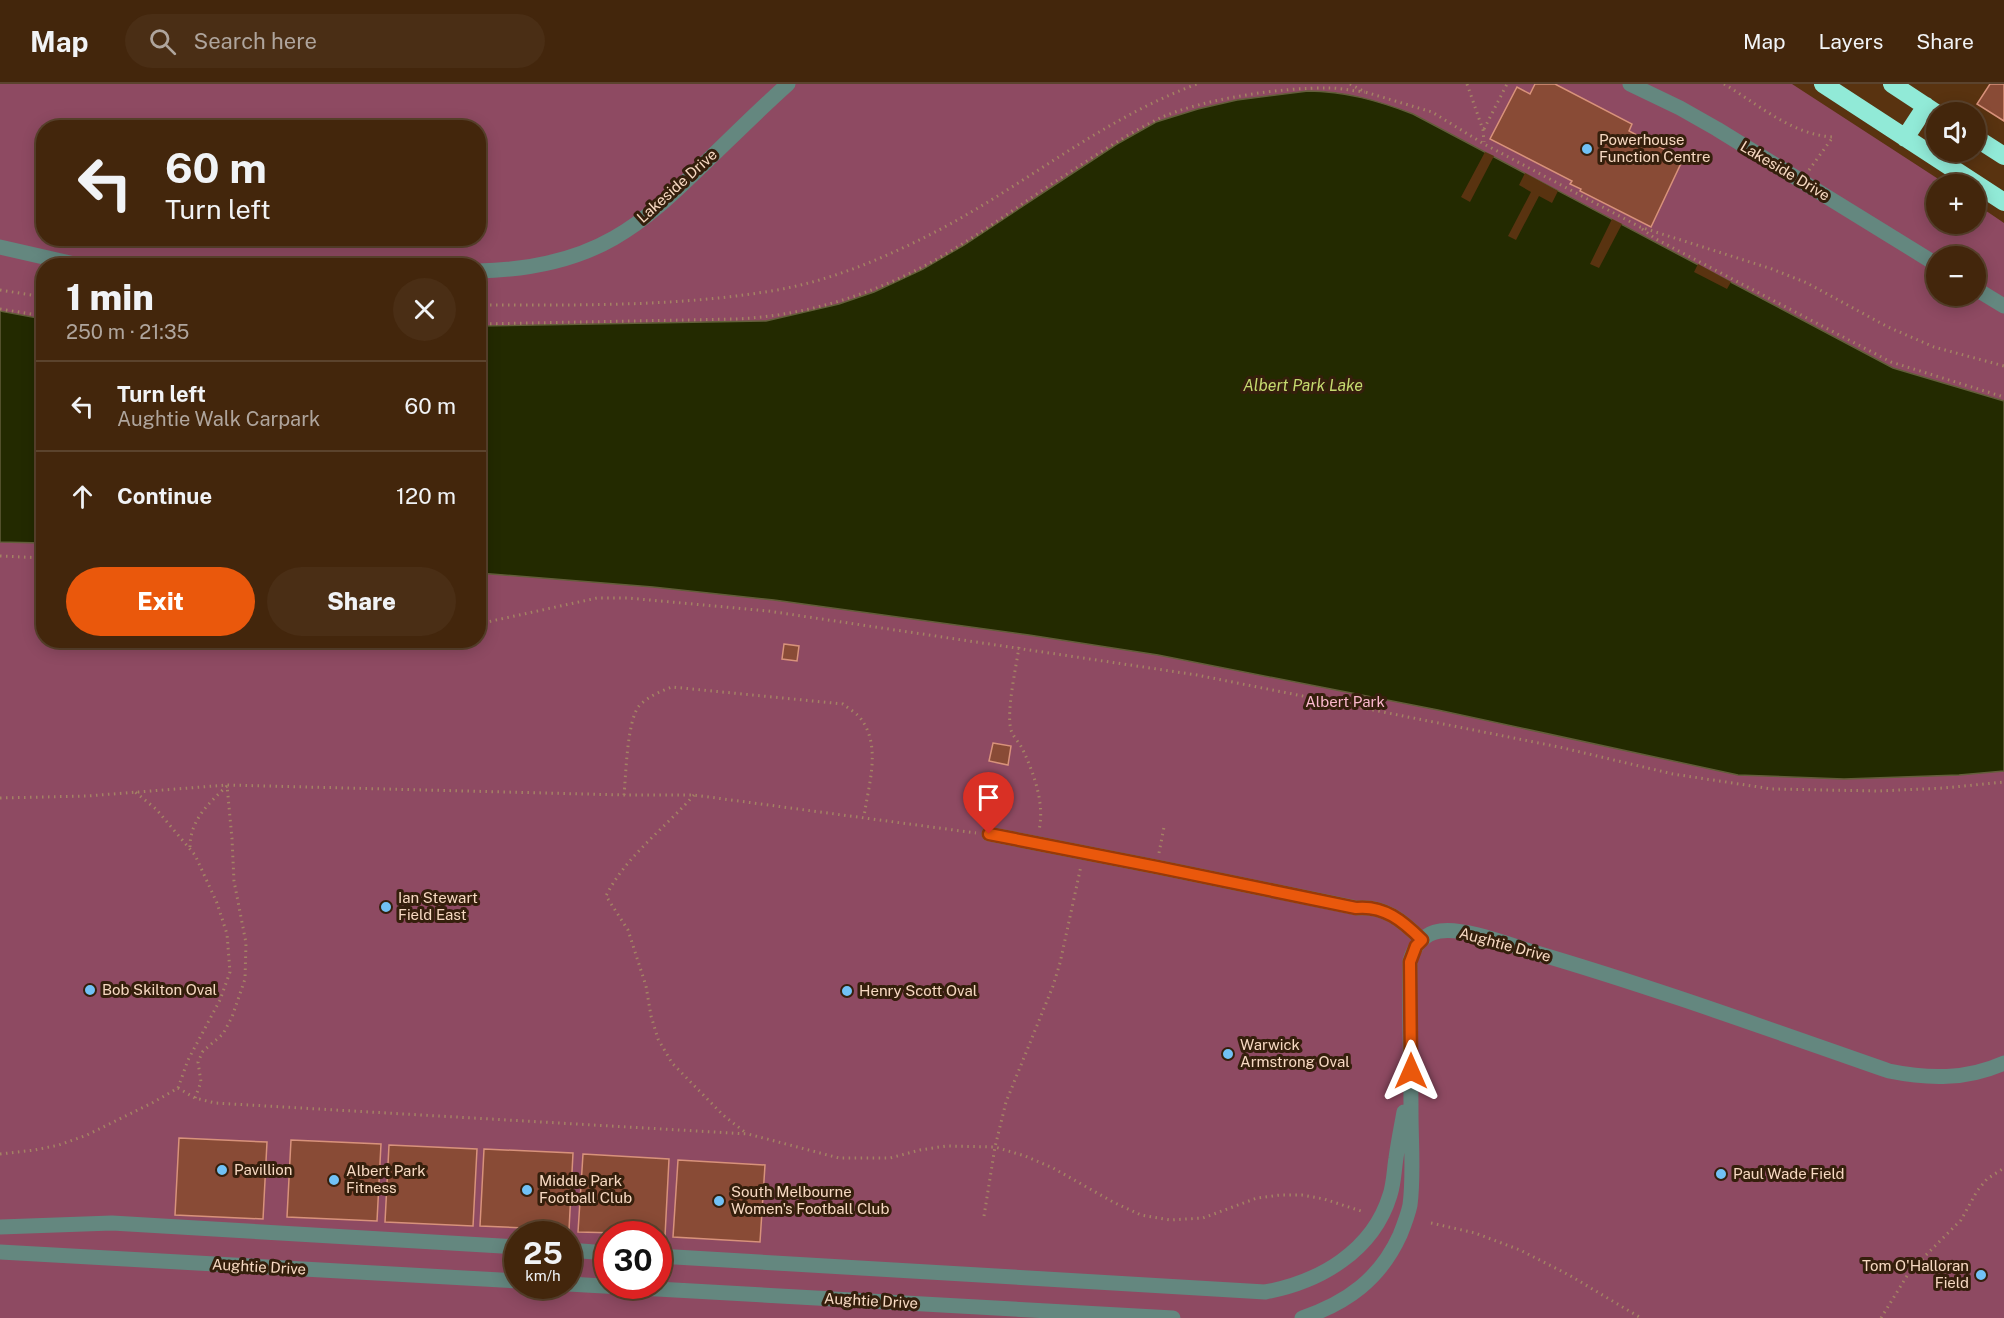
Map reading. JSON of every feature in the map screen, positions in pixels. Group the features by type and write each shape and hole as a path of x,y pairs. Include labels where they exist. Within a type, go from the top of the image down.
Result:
{"highway":[{"path":"1823,84 2004,202"},
{"path":"1892,84 1926,106"},
{"path":"1905,138 1926,115"},
{"path":"1986,144 2004,156"}],"street":[{"name":"Lakeside Drive","path":"486,270 510,270 550,262 578,254 615,238 675,193 788,84"},
{"name":"Lakeside Drive","path":"1630,84 1680,108 1926,258"},
{"path":"0,247 48,258"},
{"path":"1986,295 2004,306"},
{"path":"989,834 1356,908 1379,909 1398,919 1422,940 1416,946 1410,962 1410,1207 1388,1257 1374,1276 1358,1291 1341,1302 1302,1318"},
{"name":"Aughtie Drive","path":"1422,940 1432,933 1452,931 1497,942 1613,976 1899,1073 1926,1077 1956,1077 2004,1063"},
{"path":"672,1257 1265,1292 1288,1288 1322,1275 1348,1257 1373,1230 1385,1212 1392,1192 1411,1071"},
{"path":"0,1227 111,1223 504,1246"},
{"name":"Aughtie Drive","path":"0,1252 504,1280"},
{"name":"Aughtie Drive","path":"582,1285 1173,1318"}],"path":[{"path":"486,306 647,303 703,299 778,290 818,279 879,258 939,230 972,212 1118,120 1197,84"},
{"path":"1350,84 1365,92"},
{"path":"1467,84 1483,131 1485,144"},
{"path":"1483,131 1507,84"},
{"path":"1724,84 1796,129 1817,136 1833,137 1802,181"},
{"path":"486,324 765,318 823,306 884,285 937,259 1095,156 1160,118 1197,106 1263,93 1331,88 1365,92 1432,112 1656,239 1891,362 2004,397"},
{"path":"1640,228 1772,269 1807,283 1888,327 1935,347 2004,366"},
{"path":"0,290 36,296"},
{"path":"0,309 36,315"},
{"path":"0,556 36,558"},
{"path":"486,622 597,598 628,598 768,611 1197,675 1559,747 1673,774 1772,789 1879,791 2004,782"},
{"path":"1019,647 1010,714 1011,731 1022,748 1038,790 1041,823 1037,843"},
{"path":"624,795 632,725 639,706 659,692 672,687 843,704 861,718 872,739 873,755 864,817"},
{"path":"190,849 190,834 195,822 227,785"},
{"path":"195,1098 201,1082 198,1062 203,1051 223,1034 232,1017 245,979 246,943 234,881 227,785"},
{"path":"0,798 87,796 227,785 694,795 989,834"},
{"path":"0,1154 59,1145 87,1135 178,1088 188,1060 220,1000 230,972 227,934 217,903 195,855 156,809 135,792"},
{"path":"694,795 627,863 615,877 606,896 628,930 646,986 658,1039 672,1063 723,1115 748,1134"},
{"path":"1157,867 1164,827"},
{"path":"984,1216 995,1147 1006,1102 1043,1013 1056,974 1085,853"},
{"path":"178,1088 195,1098 215,1103 748,1134 839,1158 890,1158 946,1146 995,1147 1053,1168 1141,1215 1170,1220 1203,1218 1257,1198 1280,1195 1302,1195 1324,1199 1360,1210"},
{"path":"1881,1318 1910,1271 1960,1220 1977,1191 1988,1179 2004,1168"},
{"path":"1431,1223 1475,1233 1520,1250 1569,1275 1641,1318"}],"green space":[{"name":"Albert Park","path":"0,84 1792,84 1931,174 1926,174 1926,234 1986,234 1986,211 2004,223 2004,1318 0,1318"}],"water":[{"name":"Albert Park Lake","path":"1308,91 1335,93 1362,98 1413,114 1893,368 2004,401 2004,771 1844,779 1738,775 1438,710 1158,655 774,600 653,587 486,574 486,326 766,321 839,304 874,292 923,269 964,245 1117,144 1156,122 1237,100"},
{"path":"0,311 36,318 36,543 0,542"}],"pier":[{"path":"1485,152 1494,156 1470,202 1461,197"},
{"path":"1525,173 1558,191 1552,203 1539,196 1516,240 1508,236 1531,192 1519,185"},
{"path":"1612,219 1622,224 1599,268 1590,264"},
{"path":"1698,264 1731,282 1727,289 1694,272"}],"building":[{"name":"Powerhouse Function Centre","path":"1535,84 1555,84 1632,124 1629,131 1683,159 1651,227 1580,191 1581,189 1570,184 1572,181 1490,139 1517,87 1530,94"},
{"path":"1990,84 2004,84 2004,121 1986,110 1986,102 1978,102"},
{"path":"784,644 799,646 797,661 782,659"},
{"path":"993,743 1011,746 1008,765 989,761"},
{"name":"Pavillion","path":"179,1138 267,1142 263,1219 175,1215"},
{"name":"Albert Park Fitness","path":"291,1140 381,1144 377,1221 287,1217"},
{"path":"389,1145 477,1149 473,1226 385,1222"},
{"name":"Middle Park Football Club","path":"484,1149 573,1153 569,1221 504,1221 504,1227 480,1226"},
{"path":"583,1154 669,1159 666,1221 594,1221 594,1232 582,1232 582,1221 579,1221"},
{"name":"South Melbourne Women's Football Club","path":"678,1160 765,1165 760,1242 673,1237"}],"place":[{"name":"Powerhouse Function Centre","path":"1587,149"},
{"name":"Ian Stewart Field East","path":"386,907"},
{"name":"Bob Skilton Oval","path":"90,990"},
{"name":"Henry Scott Oval","path":"847,991"},
{"name":"Warwick Armstrong Oval","path":"1228,1054"},
{"name":"Pavillion","path":"222,1170"},
{"name":"Paul Wade Field","path":"1721,1174"},
{"name":"Albert Park Fitness","path":"334,1180"},
{"name":"Middle Park Football Club","path":"527,1190"},
{"name":"South Melbourne Women's Football Club","path":"719,1201"},
{"name":"Tom O'Halloran Field","path":"1981,1275"}],"route":[{"path":"989,834 1356,908 1369,907 1390,914 1422,940 1416,946 1410,962 1411,1071"}]}
